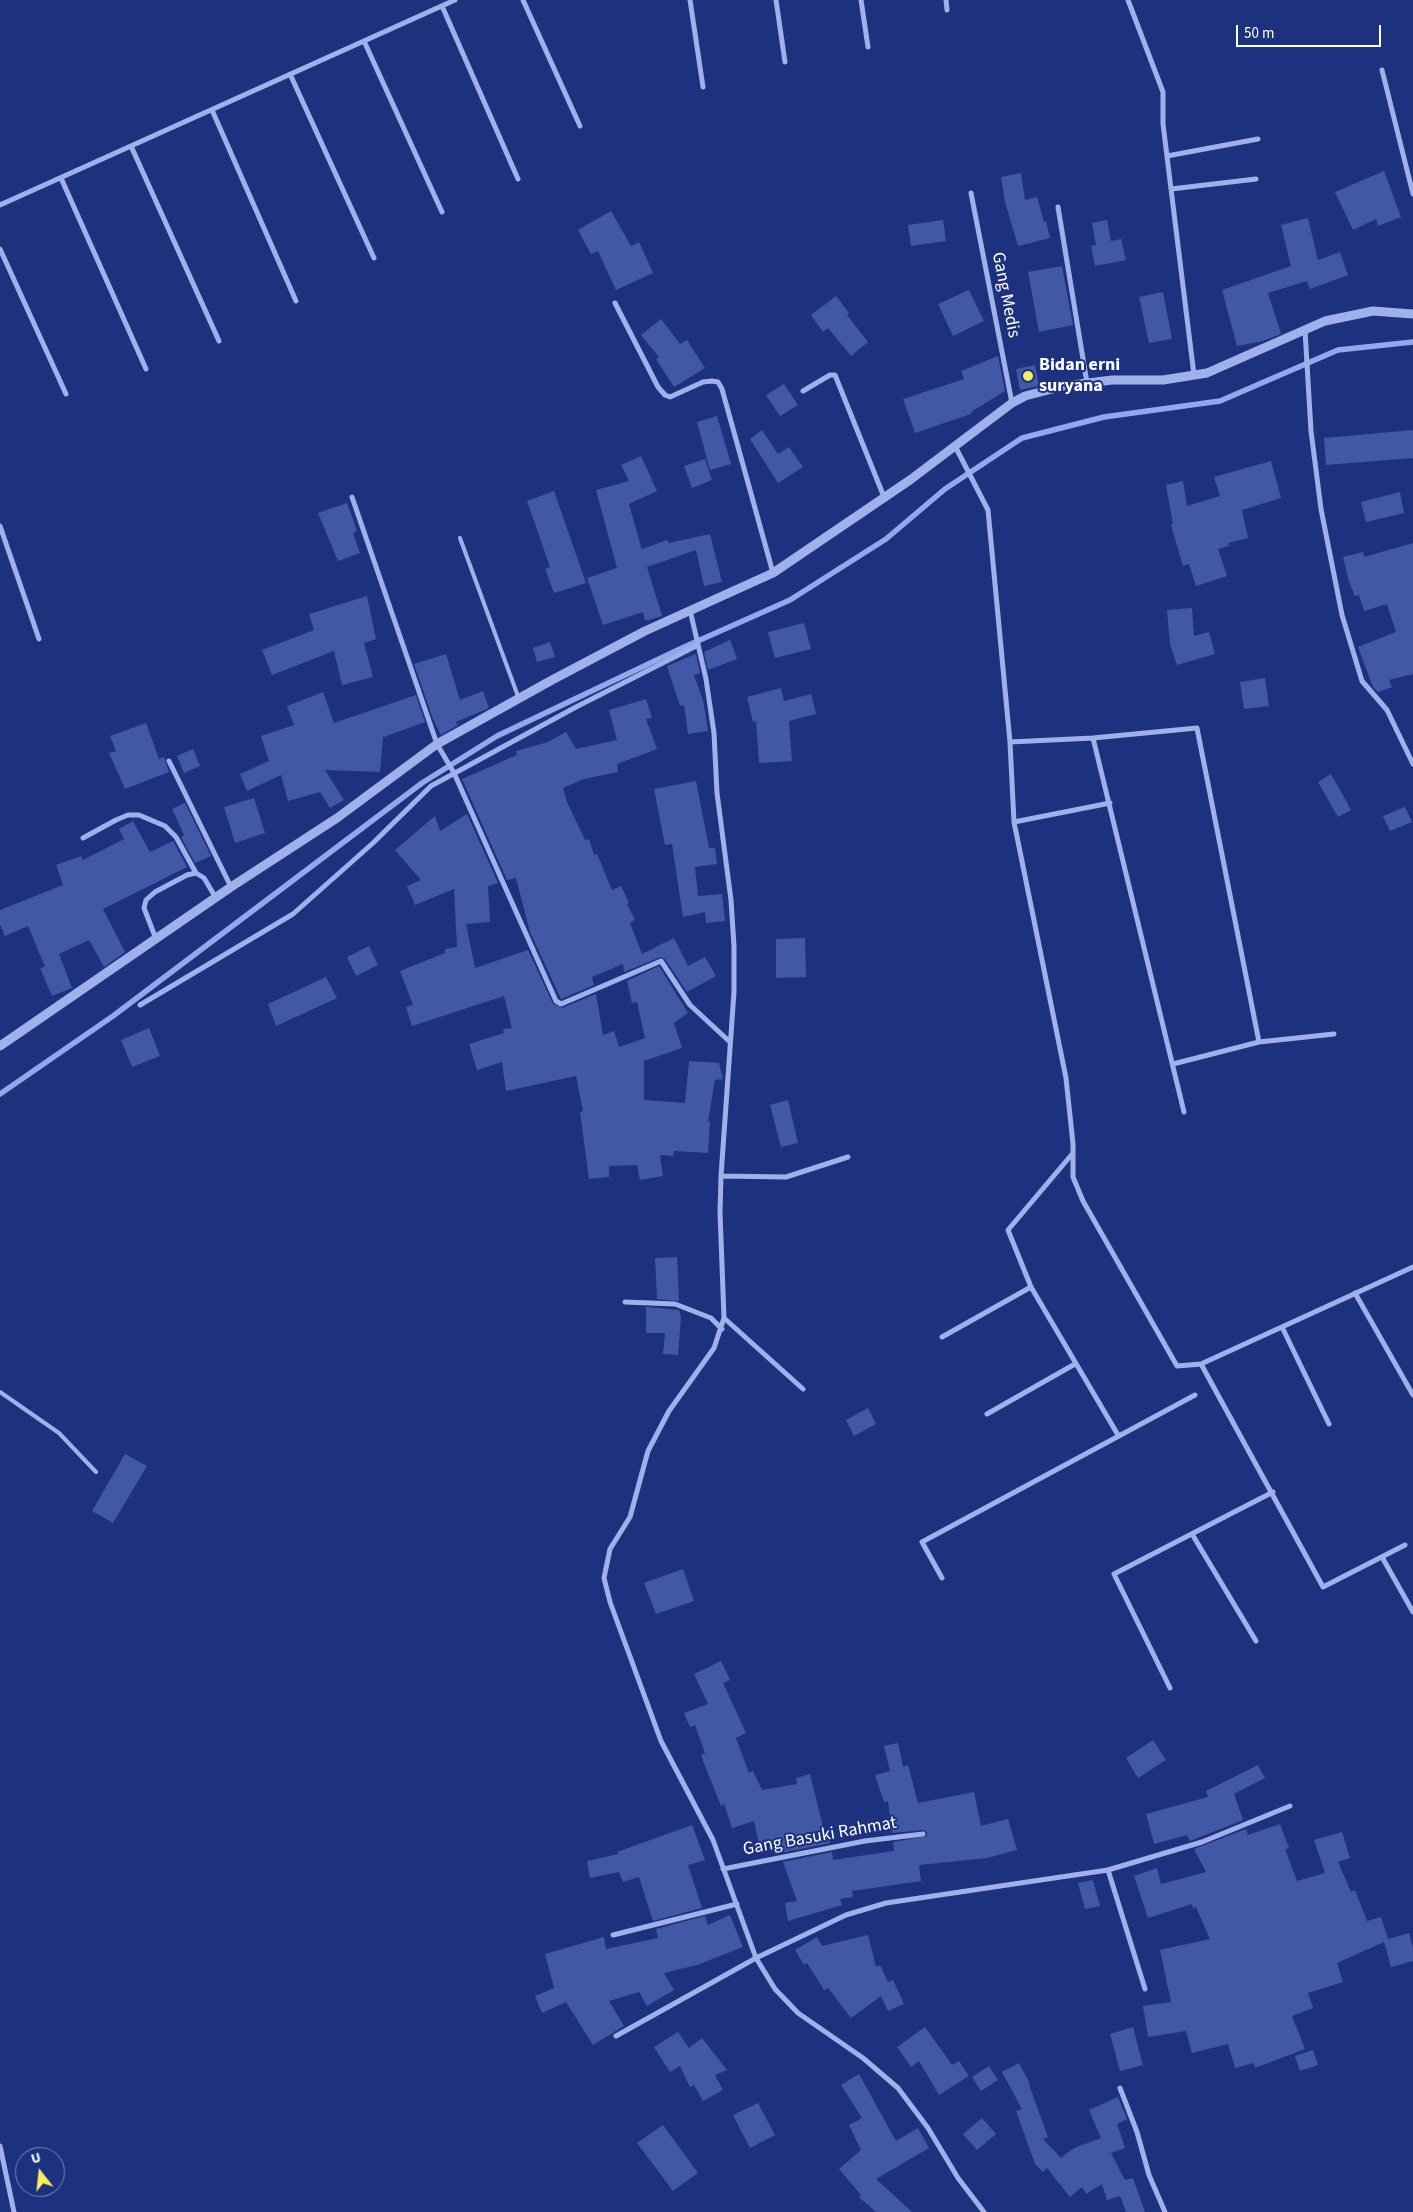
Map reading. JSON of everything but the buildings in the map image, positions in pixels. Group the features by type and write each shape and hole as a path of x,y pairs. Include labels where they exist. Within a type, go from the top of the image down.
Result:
{"street":[{"path":"0,205 455,0"},
{"path":"523,0 580,126"},
{"path":"690,0 703,87"},
{"path":"776,0 785,62"},
{"path":"861,0 868,47"},
{"path":"946,0 947,10"},
{"path":"1128,0 1163,92 1163,124 1194,375"},
{"path":"442,6 518,179"},
{"path":"364,41 442,212"},
{"path":"1382,70 1413,194"},
{"path":"290,74 374,258"},
{"path":"212,110 296,301"},
{"path":"1167,156 1258,139"},
{"path":"131,146 219,341"},
{"path":"61,178 146,369"},
{"path":"1171,189 1256,179"},
{"name":"Gang Medis","path":"971,193 1012,403"},
{"path":"1058,207 1087,383"},
{"path":"0,249 66,394"},
{"path":"615,302 658,386 665,395 670,397 703,382 718,382 722,389 773,573"},
{"path":"0,1046 231,887 336,818 438,744 645,631 773,573 884,497 1012,403 1025,396 1064,386 1087,383 1138,379 1164,380 1207,373 1325,321 1373,311 1413,314"},
{"path":"1305,330 1308,345 1311,431 1321,509 1342,615 1362,680 1386,710 1413,764"},
{"path":"803,391 830,375 835,375 884,497"},
{"path":"955,446 988,510 1010,742 1014,822 1066,1078 1074,1153 1073,1177 1083,1201 1176,1366 1202,1364 1413,1266"},
{"path":"352,497 438,744 453,772 558,1003 661,961 690,1005 730,1042"},
{"path":"0,526 39,639"},
{"path":"690,610 706,678 712,723 717,793 732,900 735,968 720,1212 724,1318 722,1329 714,1348 669,1410 648,1451 630,1517 610,1549 604,1578 610,1602 661,1741 713,1840 756,1958 775,1989 789,2005 812,2024 863,2058 898,2088 928,2128 958,2178 984,2212"},
{"path":"140,1005 293,914 354,860 431,786 453,772 698,644"},
{"path":"1010,742 1093,738 1197,728 1259,1042"},
{"path":"1093,738 1184,1112"},
{"path":"169,761 231,887"},
{"path":"1014,822 1110,802"},
{"path":"83,838 128,814 139,815 165,826 176,837 196,873 204,878 216,898"},
{"path":"156,939 144,908 146,900 174,882 196,873"},
{"path":"1173,1064 1259,1042 1334,1034"},
{"path":"1074,1153 1008,1230 1031,1288 1118,1435"},
{"path":"721,1176 786,1177 848,1157"},
{"path":"942,1337 1031,1288"},
{"path":"1355,1293 1413,1395"},
{"path":"625,1302 675,1304 711,1318 722,1329"},
{"path":"724,1318 803,1389"},
{"path":"1282,1327 1329,1424"},
{"path":"988,1414 1075,1364"},
{"path":"1202,1364 1323,1587 1405,1545"},
{"path":"942,1578 922,1542 1195,1395"},
{"path":"1170,1688 1114,1574 1273,1492"},
{"path":"1192,1534 1256,1641"},
{"path":"1382,1557 1413,1612"},
{"path":"616,2036 756,1958 826,1924 866,1908 1108,1870 1202,1842 1290,1806"},
{"name":"Gang Basuki Rahmat","path":"723,1869 865,1842 922,1834"},
{"path":"1108,1870 1144,1989"},
{"path":"613,1935 737,1904"},
{"path":"1120,2088 1137,2132 1149,2175 1165,2212"},
{"path":"0,2146 14,2212"}],"lane":[{"path":"460,538 519,699"},
{"path":"0,1392 59,1433 96,1472"}],"waterway":[{"path":"0,1094 113,1016 422,783 497,736 682,648 790,600 886,539 945,489 1022,438 1104,417 1220,401 1338,350 1413,342"}],"place":[{"name":"Bidan erni suryana","path":"1028,376"}]}
